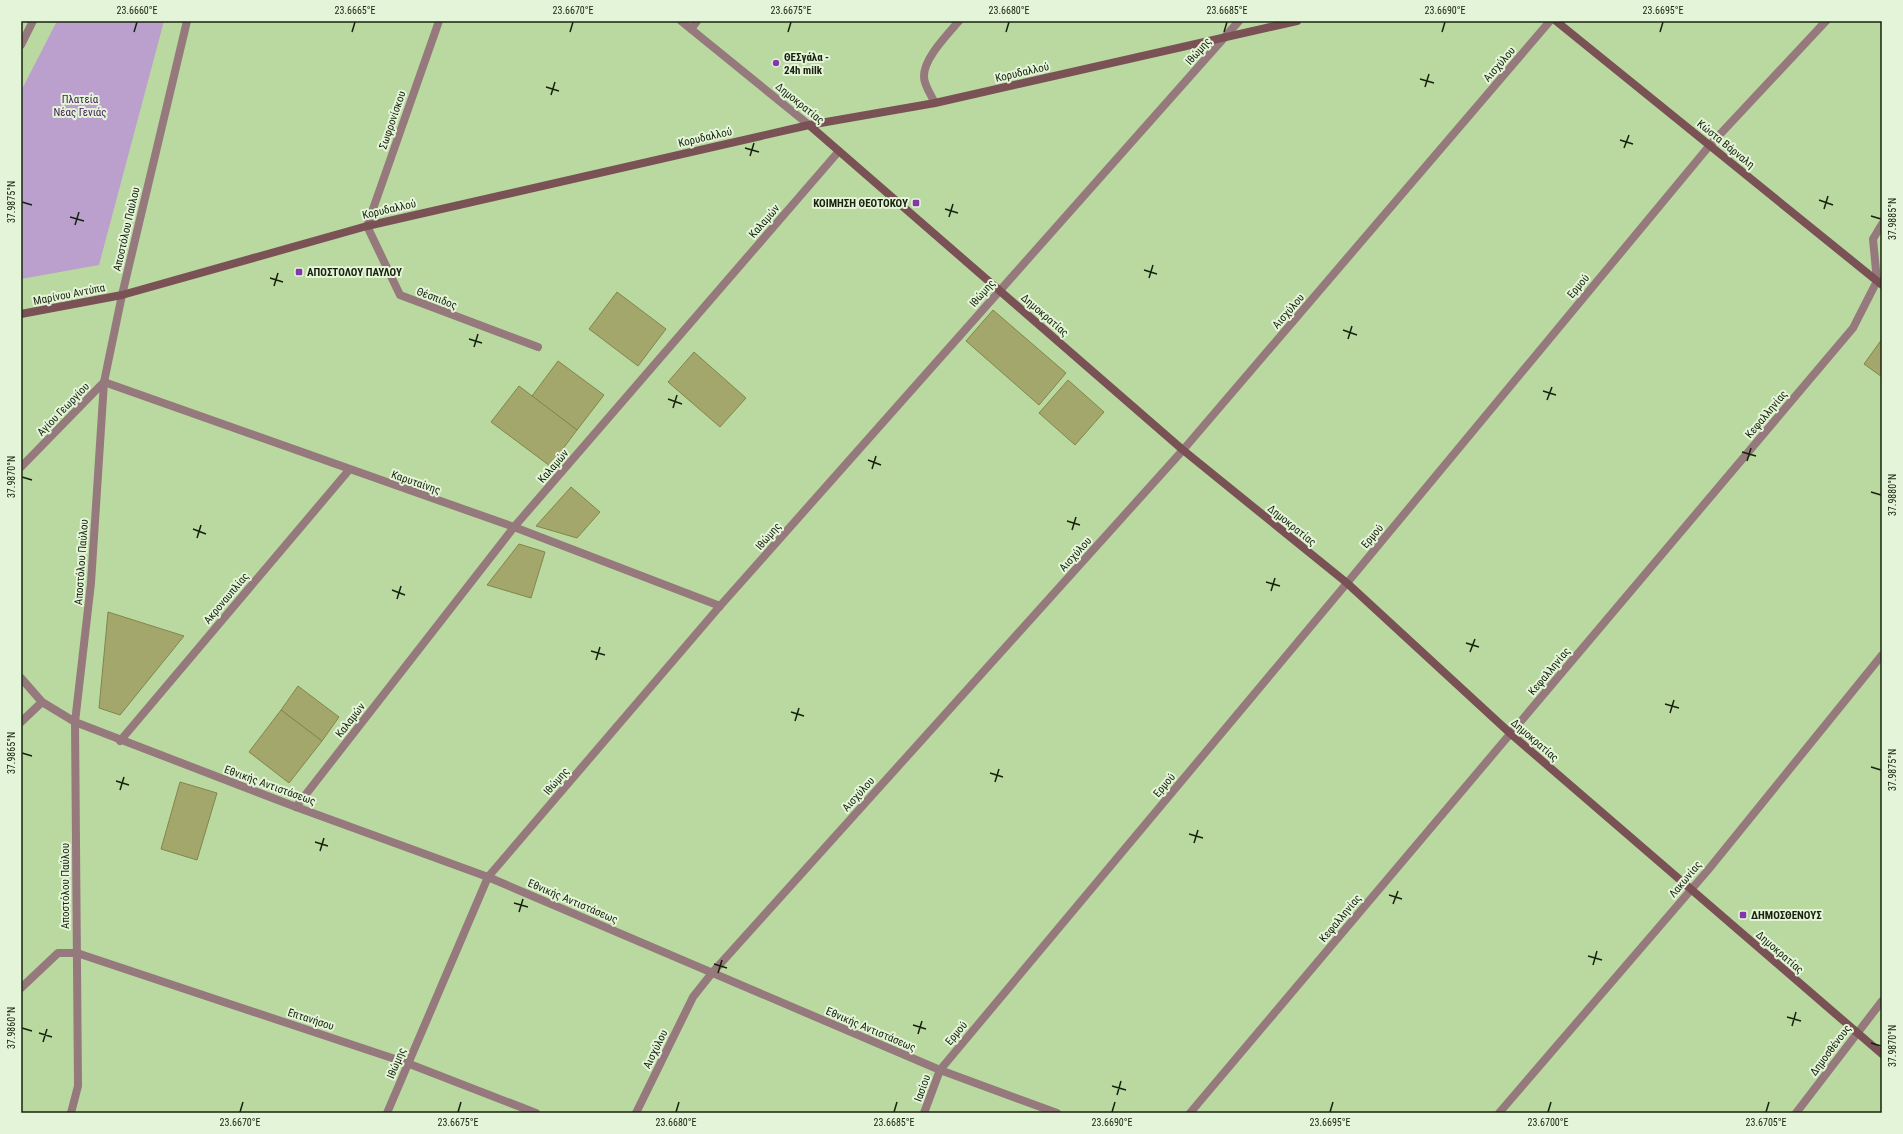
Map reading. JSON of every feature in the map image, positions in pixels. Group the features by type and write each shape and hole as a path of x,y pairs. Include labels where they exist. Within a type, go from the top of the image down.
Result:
{"street":[{"path":"21,45 34,21"},
{"name":"Αποστόλου Παύλου","path":"71,1113 78,1086 75,722 91,583 104,382 122,295 187,21"},
{"name":"Σωφρονίσκου","path":"366,226 439,21"},
{"name":"Δημοκρατίας","path":"681,21 809,125 1183,450 1347,583 1511,734 1882,1054"},
{"path":"691,29 697,21"},
{"path":"935,103 924,77 925,66 941,42 959,21"},
{"name":"Ιθώμης","path":"387,1113 488,877 720,606 1239,21"},
{"name":"Κορυδαλλού","path":"122,295 366,226 809,125 935,103 1297,21"},
{"name":"Αισχύλου","path":"636,1113 693,997 712,974 1183,450 1550,21"},
{"name":"Κώστα Βάρναλη","path":"1556,21 1879,283"},
{"name":"Ερμού","path":"940,1070 1347,583 1710,145 1826,21"},
{"name":"Καλαμών","path":"296,807 514,528 839,151"},
{"path":"1879,283 1873,239 1882,224"},
{"name":"Θέσπιδος","path":"366,226 400,295 538,347"},
{"name":"Κεφαλληνίας","path":"1190,1113 1853,328 1879,283"},
{"name":"Μαρίνου Αντύπα","path":"21,314 122,295"},
{"name":"Καρυταίνης","path":"104,382 514,528 720,606"},
{"name":"Αγίου Γεωργίου","path":"21,468 104,382"},
{"name":"Ακροναυπλίας","path":"120,741 349,470"},
{"name":"Λακωνίας","path":"1499,1113 1691,890 1882,655"},
{"name":"Εθνικής Αντιστάσεως","path":"21,678 42,702 75,722 120,741 488,877 712,974 940,1070 1057,1113"},
{"path":"21,722 42,702"},
{"name":"Επτανήσου","path":"21,988 58,953 77,954 408,1063 536,1113"},
{"name":"Δημοσθένους","path":"1796,1113 1882,1000"},
{"name":"Ιασίου","path":"924,1113 940,1070"}],"green space":[{"name":"Πλατεία Νέας Γενιάς","path":"57,21 164,21 99,265 21,279 21,91"}],"building":[{"path":"617,292 666,329 638,366 589,329"},
{"path":"993,310 1066,373 1039,405 966,341"},
{"path":"1882,339 1882,377 1864,364"},
{"path":"694,352 746,398 720,427 668,382"},
{"path":"558,361 604,395 577,430 532,396"},
{"path":"1068,380 1104,412 1075,445 1039,413"},
{"path":"519,386 577,430 550,466 491,422"},
{"path":"571,487 600,512 577,538 536,526"},
{"path":"519,544 545,552 531,598 487,585"},
{"path":"108,612 184,636 120,715 99,708"},
{"path":"298,686 339,717 322,741 281,710"},
{"path":"281,710 322,741 289,783 249,752"},
{"path":"180,782 217,793 197,860 161,849"}],"place":[{"name":"ΘΕΣγάλα - 24h milk","path":"776,63"},
{"name":"ΚΟΙΜΗΣΗ ΘΕΟΤΟΚΟΥ","path":"916,203"},
{"name":"ΑΠΟΣΤΟΛΟΥ ΠΑΥΛΟΥ","path":"299,272"},
{"name":"ΔΗΜΟΣΘΕΝΟΥΣ","path":"1743,915"}]}
